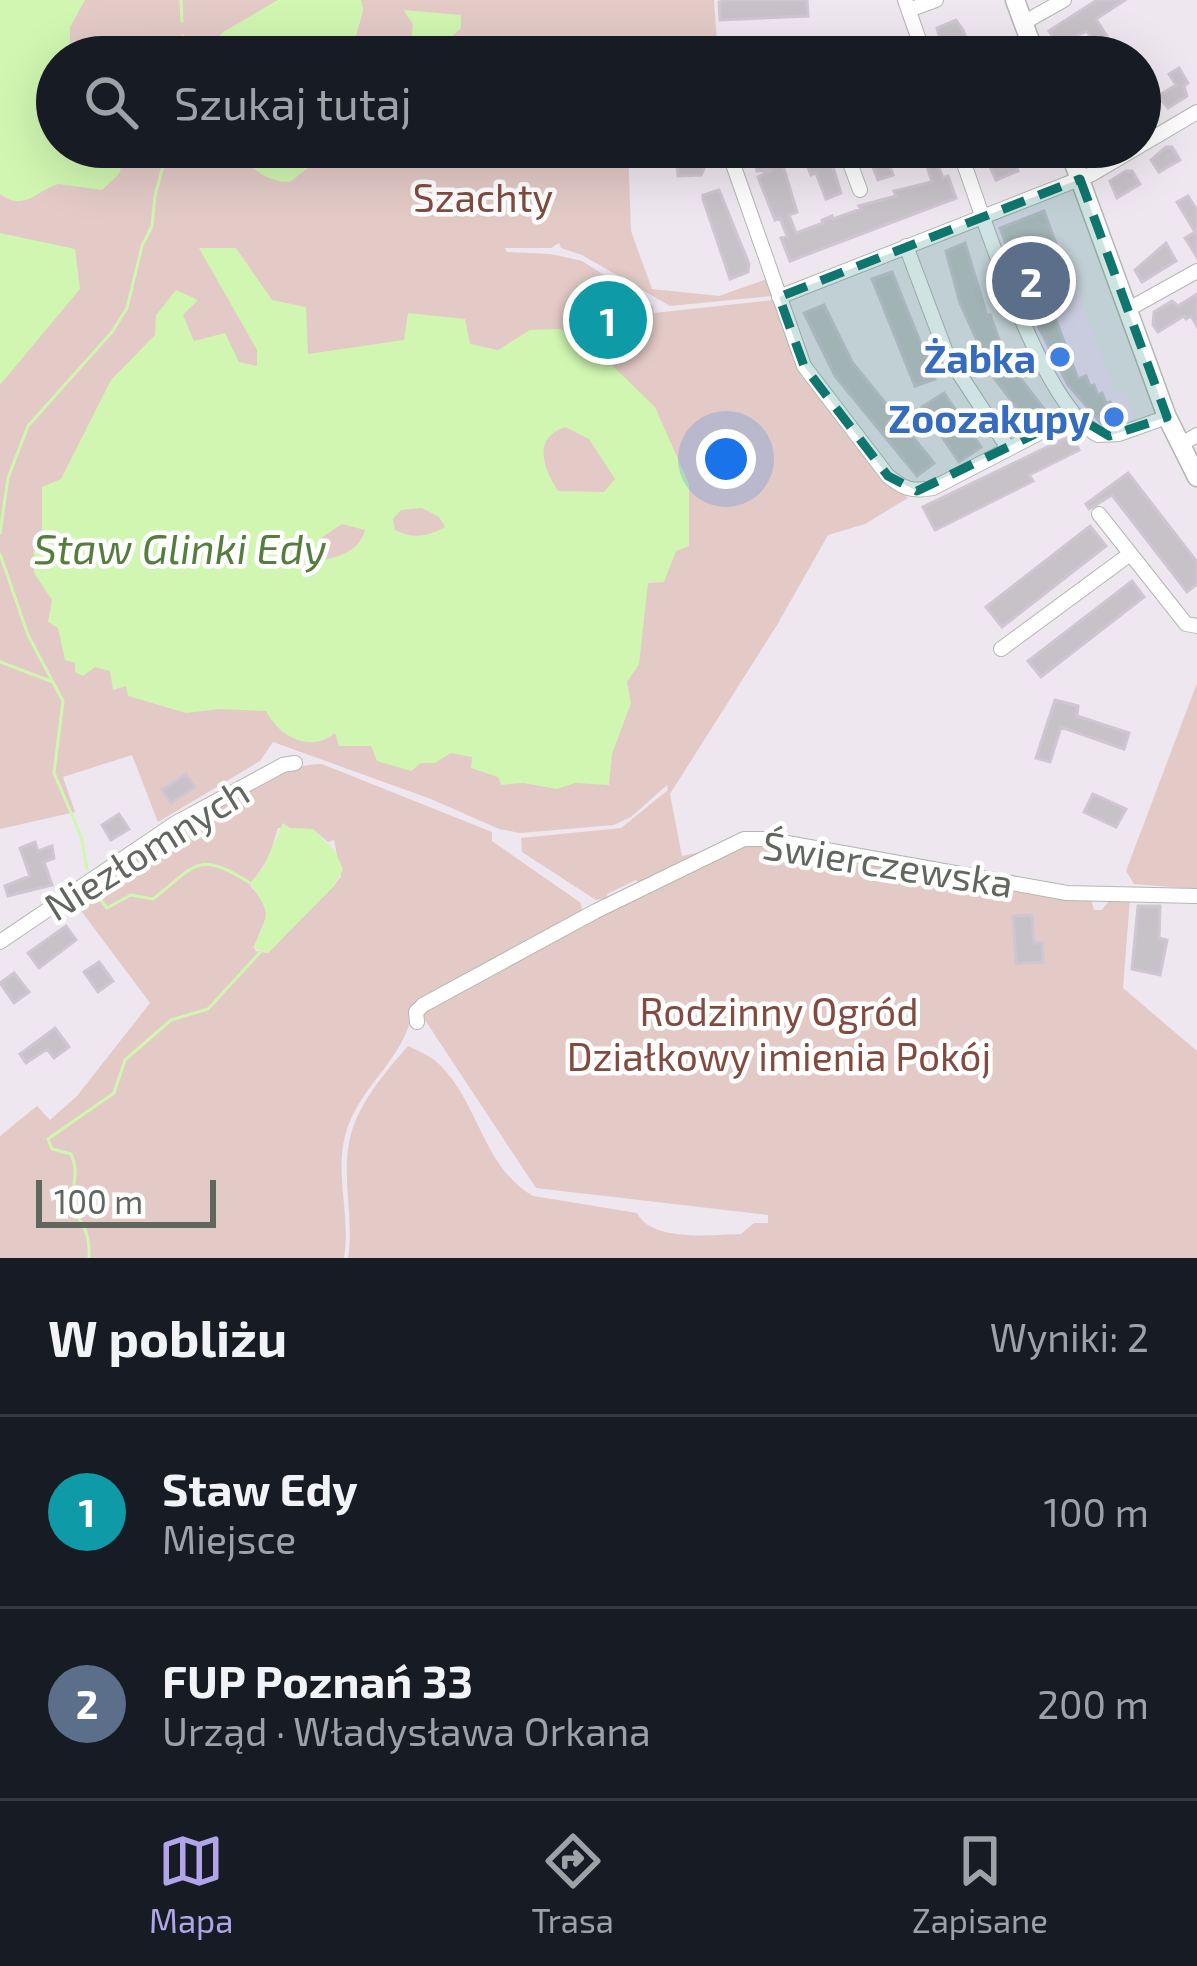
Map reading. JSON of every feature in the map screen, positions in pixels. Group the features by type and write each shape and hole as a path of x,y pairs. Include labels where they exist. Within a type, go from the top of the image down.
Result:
{"street":[{"path":"918,36 907,5 936,0"},
{"path":"1015,0 1028,36"},
{"path":"1023,23 1064,0"},
{"path":"1161,133 1197,112"},
{"path":"734,168 808,373 888,476 903,488 933,488 1074,415"},
{"path":"852,168 860,190"},
{"path":"966,168 1038,358 1057,395 1090,431 1109,436 1167,417"},
{"path":"1076,168 1167,417 1189,440 1197,477"},
{"path":"779,298 1099,168"},
{"path":"906,246 946,355 1008,448"},
{"path":"1127,310 1197,271"},
{"path":"1099,514 1186,624 1197,626"},
{"path":"1001,649 1130,554"},
{"name":"Niezłomnych","path":"0,942 193,812 283,764 295,763"},
{"name":"Świerczewska","path":"417,1022 416,1012 423,1005 596,911 744,839 1067,893 1197,896"}],"highlighted area":[{"path":"1080,179 1167,417 1109,436 1074,415 917,491 888,476 804,366 779,297"}],"shaded area":[{"path":"1043,208 1115,390 1126,395 1133,414 1130,422 1106,431 1087,421 1054,379 994,224"}],"green space":[{"name":"Szachty","path":"0,0 278,0 220,36 36,36 36,168 256,168 282,182 303,168 629,168 631,231 652,289 719,296 767,279 772,296 670,306 559,243 551,248 505,248 507,252 582,261 653,306 654,313 774,300 790,340 890,485 908,498 865,524 828,535 670,794 682,856 710,850 641,885 636,880 607,894 608,898 596,900 522,852 521,838 621,828 668,790 667,785 631,817 614,825 520,833 273,742 260,761 158,822 132,755 63,777 75,812 0,829"},
{"name":"Szachty","path":"361,0 714,0 717,36 452,36 461,28 405,12 413,24 412,36 356,36"},
{"path":"1197,683 1197,889 1134,884 1126,871"},
{"path":"322,764 492,832 492,841 581,903 582,912 412,1014 399,1046 359,1103 345,1136 344,1258 0,1258 0,1136 37,1106 50,1120 77,1096 150,1003 73,900 194,818 298,767","holes":["278,828 313,829 328,842 334,840 341,877 268,953 255,951 266,911 250,886 269,857"]},
{"name":"Rodzinny Ogród Działkowy imienia Pokój","path":"746,843 1008,891 1091,900 1094,910 1102,910 1111,898 1130,899 1123,988 1197,1051 1197,1258 348,1258 347,1157 352,1130 372,1091 408,1046 433,1059 448,1074 502,1167 533,1196 637,1213 655,1229 684,1235 741,1234 754,1223 768,1223 768,1215 536,1188 421,1014 600,914"}],"water":[{"path":"0,0 85,0 70,36 36,36 36,168 121,168 119,174 102,190 58,184 23,201 0,194"},
{"path":"278,0 361,0 363,10 356,36 222,33"},
{"path":"404,10 461,15 461,28 452,36 412,36 413,24"},
{"path":"255,168 308,168 290,182"},
{"path":"0,233 75,249 80,289 0,385"},
{"name":"Staw Glinki Edy","path":"199,248 236,248 272,300 306,307 308,354 404,340 408,313 465,319 470,344 498,350 530,330 560,329 585,339 655,407 689,484 689,546 676,551 664,582 648,583 639,664 627,682 631,703 612,754 609,785 575,783 557,789 501,785 498,777 471,768 472,757 451,753 411,771 377,761 371,746 339,746 335,733 316,742 296,739 266,711 186,713 128,696 126,686 113,690 110,671 95,667 83,676 75,672 75,663 65,660 58,628 48,622 52,600 34,573 34,552 42,543 42,487 61,479 111,380 155,335 156,315 176,290 198,300 183,315 194,341 225,333 239,362 257,366 257,350","holes":["565,427 589,439 615,479 604,492 558,491 545,464 544,446","422,508 439,517 445,527 420,536 402,533 395,530 393,519 401,510","342,524 365,530 349,551 323,560 317,550 321,538"]},
{"path":"283,823 313,829 335,851 343,869 335,885 268,953 253,948 266,914 250,883 263,868"}],"building":[{"path":"807,0 808,16 720,20 719,2"},
{"path":"1097,0 1125,0 1096,19 1107,36 1090,36 1087,31 1052,36 1049,31"},
{"path":"956,20 965,36 939,36 937,28"},
{"path":"1179,68 1188,83 1184,86 1187,96 1168,108 1161,94 1176,85 1169,74"},
{"path":"1172,147 1180,160 1159,172 1161,151"},
{"path":"677,168 704,168 701,175 678,176"},
{"path":"784,168 797,212 789,215 796,233 896,196 894,191 932,182 928,168 939,168 943,178 948,176 956,198 790,261 781,238 787,236 780,218 775,220 758,177 772,170 757,171"},
{"path":"808,168 833,168 841,193 826,199 816,173 811,175"},
{"path":"873,168 890,168 893,175 878,180"},
{"path":"991,168 1017,168 1018,171 996,180"},
{"path":"1132,171 1140,184 1117,198 1110,181"},
{"path":"719,190 749,264 748,272 730,279 703,199"},
{"path":"1188,196 1197,210 1197,257 1185,238 1195,232 1177,202"},
{"path":"1044,211 1071,285 1052,292 1054,296 1048,299 1078,379 1086,376 1098,395 1102,393 1106,403 1118,410 1122,421 1102,424 1068,385 1034,318 1000,228"},
{"path":"965,243 987,316 1011,366 1044,409 1027,421 994,378 960,303 946,251"},
{"path":"1166,243 1176,261 1142,282 1135,270"},
{"path":"892,272 935,379 915,386 872,279"},
{"path":"1197,294 1197,326 1191,316 1184,316 1158,332 1154,312 1172,301 1178,306"},
{"path":"824,305 852,362 934,463 917,476 835,376 804,313"},
{"path":"944,393 981,447 959,462 922,407"},
{"path":"1072,435 1079,450 1029,475 1033,481 935,530 923,507"},
{"path":"1128,473 1197,562 1197,584 1187,592 1112,495 1089,509 1086,504"},
{"path":"1090,526 1106,546 1002,627 986,607"},
{"path":"1132,581 1144,597 1041,677 1028,661"},
{"path":"1055,700 1078,706 1077,716 1129,733 1124,749 1061,727 1050,762 1036,758"},
{"path":"186,774 195,787 171,803 162,790"},
{"path":"1093,794 1126,809 1116,827 1084,812"},
{"path":"119,814 129,829 111,840 102,825"},
{"path":"35,842 38,851 52,846 54,858 44,862 52,885 8,896 5,886 30,876 20,848"},
{"path":"1138,906 1160,906 1159,938 1167,940 1160,975 1132,969"},
{"path":"1032,915 1034,943 1042,943 1043,962 1016,964 1013,916"},
{"path":"66,926 76,940 39,968 28,953"},
{"path":"99,962 113,981 98,992 84,972"},
{"path":"14,973 29,992 14,1003 0,983"},
{"path":"55,1028 69,1047 54,1058 47,1049 26,1063 20,1054"}],"waterway":[{"path":"181,0 182,21"},
{"path":"0,533 8,478 28,426 112,332 127,308 142,246 152,226 162,168"},
{"path":"0,554 28,635 63,701 54,773 81,836 87,868"},
{"path":"0,662 53,682"},
{"path":"94,891 107,908 131,895 153,899 189,870 207,864 250,883"},
{"path":"89,1258 88,1238 74,1202 74,1160 71,1154 52,1149 48,1139 114,1093 125,1060 171,1020 208,1009 264,948"}],"place":[{"name":"FUP Poznań 33","path":"1031,281"},
{"name":"Staw Edy","path":"608,320"},
{"name":"Żabka","path":"1060,357"},
{"name":"Zoozakupy","path":"1114,417"}]}
